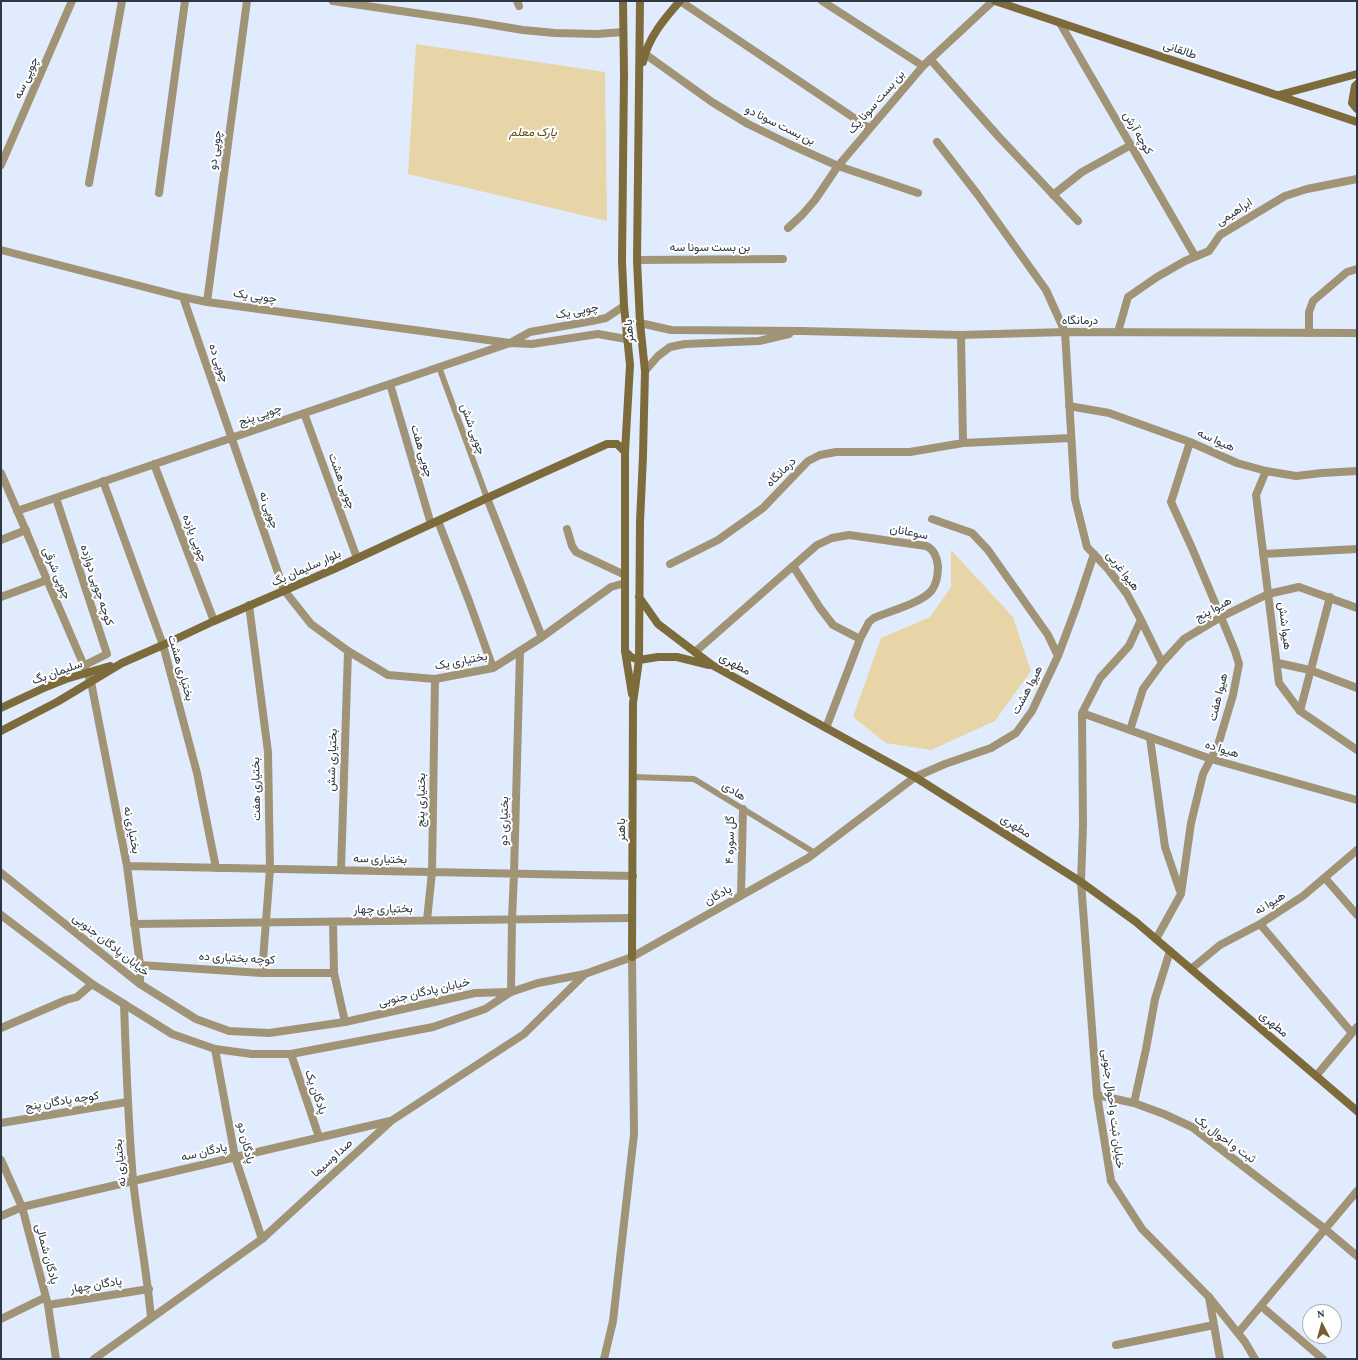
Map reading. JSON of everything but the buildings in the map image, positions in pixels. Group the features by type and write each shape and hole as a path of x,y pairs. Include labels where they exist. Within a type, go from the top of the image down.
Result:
{"main road":[{"name":"باهنر","path":"623,1 624,75 622,261 626,339 630,365 625,452 625,651 633,703"},
{"name":"باهنر","path":"632,957 633,703 639,660 640,522 645,371 640,323 637,260 640,1"},
{"path":"640,77 645,54 660,25 680,1"},
{"name":"طالقانی","path":"994,1 1357,122"},
{"path":"1278,96 1357,74"},
{"path":"1357,84 1354,86 1352,103 1357,110"},
{"name":"بلوار سلیمان بگ","path":"1,731 57,702 122,663 607,444 617,444 625,452"},
{"name":"مطهری","path":"639,597 658,624 712,665 915,777 1081,882 1136,922 1357,1111"},
{"path":"625,651 631,657 639,660 658,657 677,657 712,665"},
{"name":"سلیمان بگ","path":"1,708 85,670 122,663"}],"street":[{"name":"چوپی سه","path":"1,165 72,1"},
{"path":"89,183 122,1"},
{"path":"158,193 185,1"},
{"name":"چوپی دو","path":"207,302 247,1"},
{"path":"333,1 522,30 555,33 597,34 623,32"},
{"path":"353,5 361,1"},
{"path":"680,1 869,128"},
{"path":"822,1 923,66"},
{"name":"بن بست سونا یک","path":"788,228 816,200 838,166 923,66 994,1"},
{"name":"کوچه آرش","path":"1060,23 1195,256"},
{"name":"بن بست سونا دو","path":"645,54 712,102 748,124 838,166 918,193"},
{"path":"930,59 1078,221"},
{"path":"937,142 978,195 1046,290 1065,332"},
{"path":"1054,195 1082,172 1131,145"},
{"name":"ابراهیمی","path":"1118,332 1128,297 1157,277 1195,256 1209,251 1220,235 1285,196 1307,189 1357,180"},
{"name":"چوپی یک","path":"1,250 207,302 510,343 532,344 598,334 626,339"},
{"name":"بن بست سونا سه","path":"637,260 783,259"},
{"path":"1309,333 1309,312 1313,301 1348,272 1357,269"},
{"name":"چوپی ده","path":"183,297 232,438"},
{"name":"چوپی یک","path":"510,343 530,332 606,318 624,306"},
{"name":"درمانگاه","path":"640,323 670,330 802,331 962,335 1065,332 1357,333"},
{"name":"درمانگاه","path":"645,371 658,356 670,347 685,344 759,342 802,331"},
{"name":"هیوا غربی","path":"1065,332 1075,499 1087,547 1108,569 1128,594 1162,663"},
{"path":"962,335 963,442"},
{"name":"چوپی پنج","path":"17,510 510,343"},
{"name":"چوپی هفت","path":"390,384 434,523 469,601 493,668"},
{"name":"هیوا سه","path":"1069,406 1109,413 1190,442 1237,463 1266,471 1296,476 1322,472 1357,471"},
{"name":"چوپی هشت","path":"304,413 357,558"},
{"name":"چوپی نه","path":"232,438 284,590"},
{"name":"درمانگاه","path":"670,564 718,540 763,508 808,462 820,455 836,452 910,452 963,442 1071,438"},
{"name":"هیوا هفت","path":"1156,939 1181,894 1191,823 1204,774 1218,745 1233,695 1239,664 1221,617 1171,502 1190,442"},
{"name":"چوپی یازده","path":"154,464 214,621"},
{"name":"هیوا شش","path":"1266,471 1256,495 1278,663 1279,684 1300,711 1357,750"},
{"name":"چوپی شرقی","path":"1,473 91,682"},
{"name":"بختیاری هشت","path":"103,481 163,645 197,773 216,868"},
{"name":"کوچه چوپی دوازده","path":"56,498 107,654 85,670"},
{"path":"487,498 542,637"},
{"path":"932,519 972,533 988,550 1048,635 1058,656"},
{"path":"567,529 572,546 576,552 625,579"},
{"path":"1,540 26,530"},
{"name":"سوعانان","path":"695,652 817,545 832,538 849,535 931,548 938,564 938,578 932,590 918,601 874,618 869,622 860,639 826,728"},
{"path":"1264,554 1357,549"},
{"name":"هیوا هشت","path":"915,777 945,764 991,748 1016,733 1032,711 1058,656 1094,554"},
{"path":"793,566 820,608 833,625 860,639"},
{"name":"بختیاری یک","path":"284,590 311,624 348,651 388,675 435,679 493,668 542,637 611,587 625,579"},
{"path":"1,597 47,580"},
{"name":"هیوا پنج","path":"1130,730 1143,689 1162,663 1184,639 1221,617 1268,594 1299,587 1357,608"},
{"path":"1300,711 1330,597"},
{"name":"بختیاری هفت","path":"249,606 268,752 270,869 262,973"},
{"path":"1081,882 1083,825 1082,713 1100,678 1129,646 1141,620"},
{"name":"بختیاری شش","path":"341,870 348,651"},
{"name":"بختیاری دو","path":"511,992 520,651"},
{"path":"1278,663 1310,670 1357,688"},
{"name":"بختیاری پنج","path":"427,920 432,872 435,679"},
{"name":"بختیاری نه","path":"91,682 127,866 140,965 140,984"},
{"name":"هیوا ده","path":"1082,713 1211,759 1357,800"},
{"path":"1150,738 1165,847 1181,894"},
{"name":"پادگان","path":"511,992 538,983 585,974 632,957 808,858 915,777"},
{"name":"گل سوره ۴","path":"741,896 743,809"},
{"name":"هیوا نه","path":"1191,969 1220,945 1260,924 1304,896 1357,850"},
{"name":"بختیاری سه","path":"127,866 632,876"},
{"name":"خیابان پادگان جنوبی","path":"1,873 140,984 196,1019 229,1030 269,1033 346,1022 475,993 511,992"},
{"path":"1325,878 1357,915"},
{"name":"خیابان ثبت و احوال جنوبی","path":"1081,882 1097,1095 1111,1181 1142,1229 1208,1297 1245,1342 1255,1359"},
{"path":"1,915 92,984 172,1034 215,1049 252,1054 291,1054 433,1027 485,1009 511,992"},
{"name":"بختیاری چهار","path":"134,924 632,918"},
{"path":"333,922 334,973 346,1022"},
{"path":"1260,924 1354,1030 1316,1076"},
{"path":"1134,1103 1155,999 1170,951"},
{"path":"604,1359 613,1321 634,1134 632,957"},
{"name":"کوچه بختیاری ده","path":"140,965 262,973 334,973"},
{"name":"صدا وسیما","path":"94,1359 262,1239 391,1121 524,1034 585,974"},
{"path":"1,1028 66,1000 77,997 92,984"},
{"name":"بختیاری نه","path":"124,1004 127,1102 133,1181 149,1289 151,1318"},
{"name":"پادگان دو","path":"215,1049 235,1157 262,1239"},
{"name":"پادگان یک","path":"291,1054 320,1138"},
{"name":"ثبت و احوال یک","path":"1097,1095 1134,1103 1164,1114 1192,1127 1357,1256"},
{"name":"کوچه پادگان پنج","path":"1,1122 127,1102"},
{"name":"پادگان سه","path":"1,1216 22,1207 391,1121"},
{"name":"پادگان شمالی","path":"1,1160 22,1207 47,1301 56,1359"},
{"path":"1238,1333 1357,1191"},
{"name":"پادگان چهار","path":"1,1319 47,1301 149,1289"},
{"path":"1208,1297 1220,1359"},
{"path":"1261,1306 1323,1359"},
{"path":"1116,1345 1214,1325"}],"lane":[{"name":"چوپی شش","path":"439,367 487,498"},
{"name":"هادی","path":"633,776 694,779 814,853"}],"green space":[{"name":"پارک معلم","path":"416,44 605,72 607,221 408,174"},
{"path":"951,550 1013,617 1031,671 995,721 931,750 886,743 853,717 881,638 930,617 951,587"}]}
